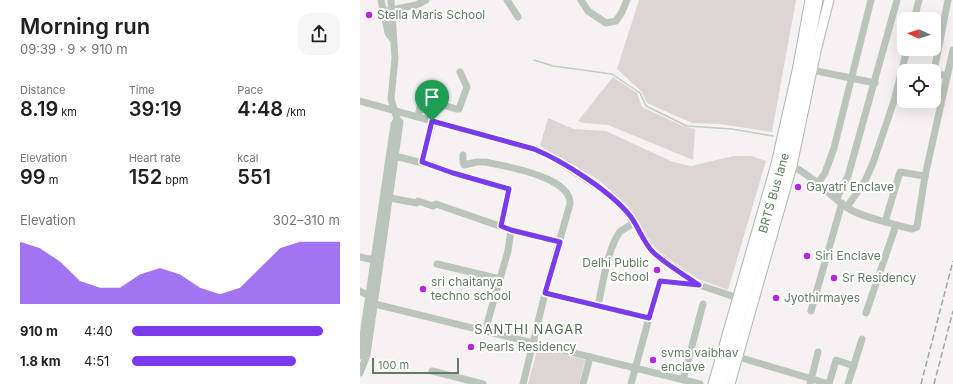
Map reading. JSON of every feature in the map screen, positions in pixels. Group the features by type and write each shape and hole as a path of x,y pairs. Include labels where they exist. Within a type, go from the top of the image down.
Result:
{"main road":[{"path":"713,384 776,164 797,71 810,0"},
{"name":"BRTS Bus lane","path":"721,384 786,155 818,0"},
{"path":"730,384 792,166 812,70 829,0"}],"street":[{"path":"381,0 382,12 388,33 393,41"},
{"path":"360,373 367,355 400,122 397,119 391,99 395,58 391,0"},
{"path":"382,12 416,5 426,0"},
{"path":"507,0 518,17"},
{"path":"581,0 588,11 606,23 616,21 622,12 626,0"},
{"path":"818,183 825,174 834,148 871,0"},
{"path":"811,311 897,0"},
{"path":"916,12 919,0"},
{"path":"936,64 948,0"},
{"path":"792,166 818,183 842,203 865,216 912,229 917,227 925,176 953,50"},
{"path":"842,203 865,181 873,163 894,101 905,56"},
{"path":"812,70 875,83"},
{"path":"418,117 421,102 424,99 459,109 467,87 460,72"},
{"path":"941,74 947,76"},
{"path":"360,101 534,149 549,155 619,202 653,252 699,285"},
{"path":"360,356 362,328 369,296 394,124 397,119"},
{"path":"422,162 432,121"},
{"path":"463,155 464,165 477,162 508,166 536,174 567,193 571,202 545,293 523,384"},
{"path":"395,156 422,162 453,173 509,189 501,226"},
{"path":"885,222 900,172 925,176"},
{"path":"390,198 417,203 418,201 433,206 436,204 511,230 560,242"},
{"path":"598,306 609,258 615,241 620,232 634,223"},
{"path":"866,313 896,225"},
{"path":"485,331 508,251 511,230"},
{"path":"360,257 374,260"},
{"path":"436,264 500,280"},
{"path":"632,384 635,368 660,281 699,285 738,298"},
{"path":"360,291 369,296 375,304 700,384"},
{"path":"545,293 649,318"},
{"path":"683,380 704,304"},
{"path":"848,384 862,339"},
{"path":"810,381 818,352"},
{"path":"583,384 590,357"},
{"path":"738,357 810,381 829,384 836,360 854,366"},
{"path":"432,371 466,382 483,384"}],"shaded area":[{"path":"639,0 796,0 772,132 720,124 692,123 647,103 641,91 617,69"},
{"path":"613,77 637,93 642,107 683,126 695,129 693,160 608,125 583,123 578,121"},
{"path":"548,118 574,129 606,131 673,162 691,166 733,156 751,156 766,161 728,290 698,279 656,249 627,205 599,180 540,146"},
{"path":"538,347 585,360 579,384 528,384"}],"waterway":[{"path":"534,60 553,66 612,74 640,93 646,106 687,126 732,129 773,136"}],"railway":[{"path":"921,384 953,261"},
{"path":"934,384 953,311"}],"place":[{"name":"Stella Maris School","path":"369,15"},
{"name":"Gayatri Enclave","path":"798,187"},
{"name":"Siri Enclave","path":"807,256"},
{"name":"Delhi Public School","path":"657,270"},
{"name":"Sr Residency","path":"834,278"},
{"name":"sri chaitanya techno school","path":"423,289"},
{"name":"Jyothirmayes","path":"776,298"},
{"name":"Pearls Residency","path":"471,347"},
{"name":"svms vaibhav enclave","path":"653,360"}],"district":[{"name":"SANTHI NAGAR","path":"529,329"}],"route":[{"path":"432,121 534,149 549,155 619,202 653,252 699,285 660,281 649,318 545,293 560,242 511,230 501,226 509,189 446,171 438,166 422,162 432,121"}]}
